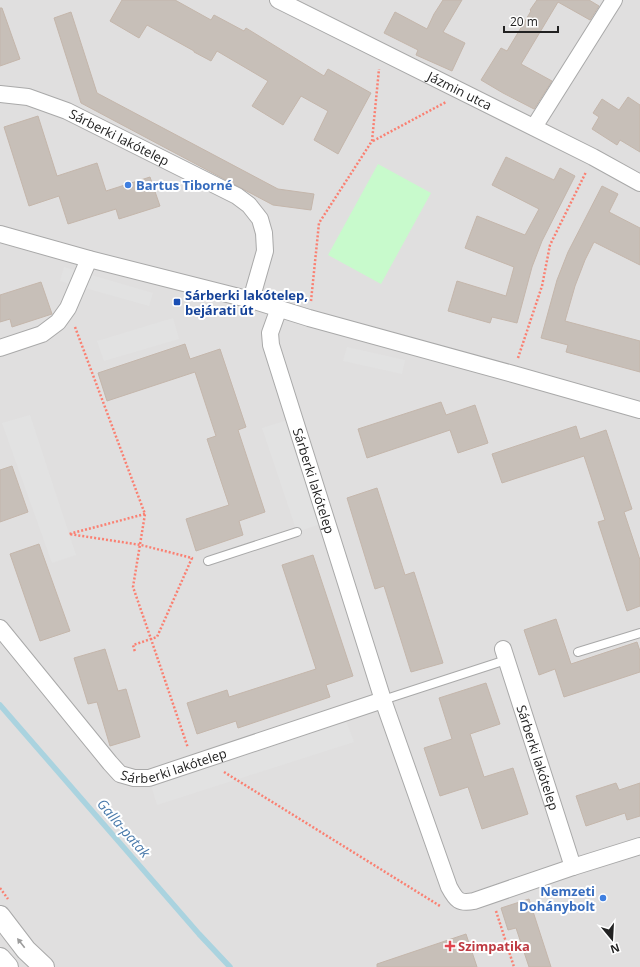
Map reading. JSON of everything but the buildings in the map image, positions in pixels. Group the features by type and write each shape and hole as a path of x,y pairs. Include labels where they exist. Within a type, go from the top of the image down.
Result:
{"street":[{"name":"Jázmin utca","path":"278,0 534,127 640,183"},
{"path":"534,127 614,0"},
{"name":"Sárberki lakótelep","path":"0,94 28,97 67,111 236,196 249,205 260,219 264,233 264,251 251,300"},
{"path":"0,234 89,259 251,300 309,318 640,410"},
{"path":"0,348 42,334 58,322 68,308 89,259"},
{"name":"Sárberki lakótelep","path":"279,308 270,333 271,345 383,700 453,896 460,901 474,901 572,867 640,846"},
{"name":"Sárberki lakótelep","path":"0,628 110,763 120,774 134,778 149,778 383,700"},
{"name":"Sárberki lakótelep","path":"505,654 572,867"},
{"path":"0,916 26,950 44,967"},
{"path":"0,958 8,967"}],"lane":[{"path":"208,561 297,532"},
{"path":"578,652 640,633"},
{"path":"383,700 505,654"}],"path":[{"path":"309,318 319,223 372,141 380,51"},
{"path":"372,141 464,92"},
{"path":"513,374 542,286 550,245 593,157"},
{"path":"68,308 145,514 141,546 133,587 151,639 199,761 440,906"},
{"path":"136,652 133,645 157,637 192,558 141,546 69,534 145,514"},
{"path":"495,908 514,967"}],"shaded area":[{"path":"0,0 640,0 640,967 0,967"},
{"path":"64,267 153,293 149,306 60,281"},
{"path":"173,318 179,339 104,361 97,341"},
{"path":"347,347 405,360 402,374 343,361"},
{"path":"30,415 76,555 52,563 2,423"},
{"path":"294,418 327,522 297,532 262,428"},
{"path":"343,713 354,742 157,805 149,778"}],"green space":[{"path":"378,164 431,193 381,284 328,255"}],"waterway":[{"name":"Galla-patak","path":"0,705 199,934 230,967"}],"place":[{"name":"Bartus Tiborné","path":"128,185"},
{"name":"Sárberki lakótelep, bejárati út","path":"177,302"},
{"name":"Nemzeti Dohánybolt","path":"603,898"},
{"name":"Szimpatika","path":"450,946"}]}
